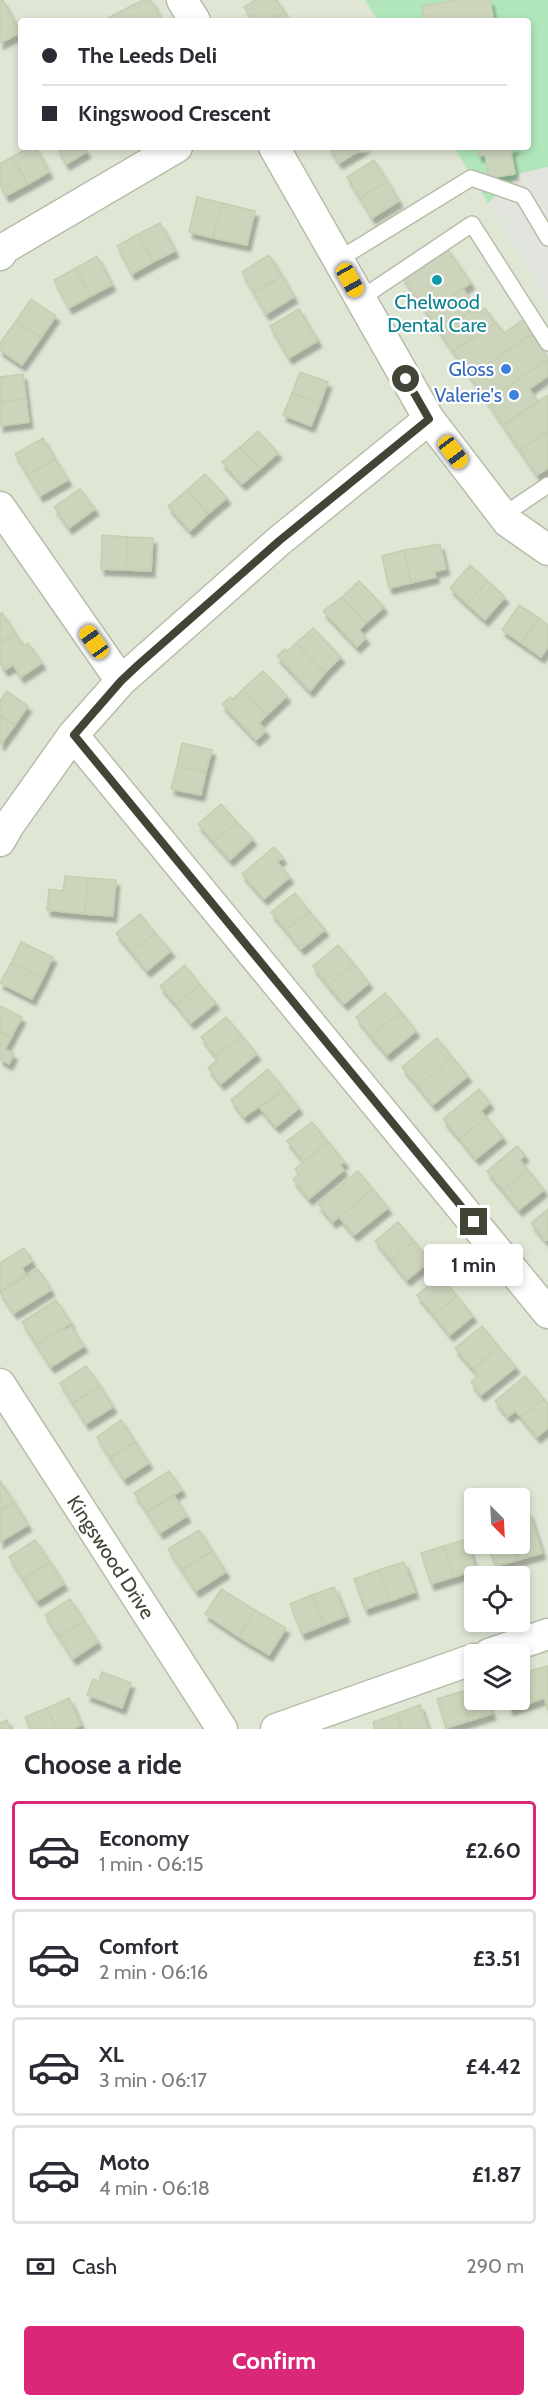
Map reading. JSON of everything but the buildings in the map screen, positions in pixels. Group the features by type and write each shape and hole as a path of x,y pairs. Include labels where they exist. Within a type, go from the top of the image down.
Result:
{"street":[{"path":"182,0 193,18"},
{"path":"0,255 15,242 172,150"},
{"path":"276,150 429,419 502,516 548,550"},
{"path":"0,842 9,825 74,735 121,681 279,541 429,419"},
{"path":"0,507 121,681"},
{"path":"74,735 548,1313"},
{"name":"Kingswood Drive","path":"0,1384 222,1729"},
{"path":"518,1644 548,1634"},
{"path":"276,1729 464,1663"}],"lane":[{"path":"339,260 471,178 523,196 548,238"},
{"path":"360,299 472,224 548,343"},
{"path":"502,516 548,485"}],"shaded area":[{"path":"0,0 548,0 548,1729 0,1729"},
{"path":"548,167 548,302 488,203 521,173"}],"green space":[{"path":"365,0 548,0 548,302 456,150 531,150 531,18 376,18"}],"place":[{"name":"Chelwood Dental Care","path":"437,280"},
{"name":"Gloss","path":"506,369"},
{"name":"Valerie's","path":"514,395"}],"route":[{"path":"406,379 429,419 279,541 138,665 74,735 474,1222"}]}
